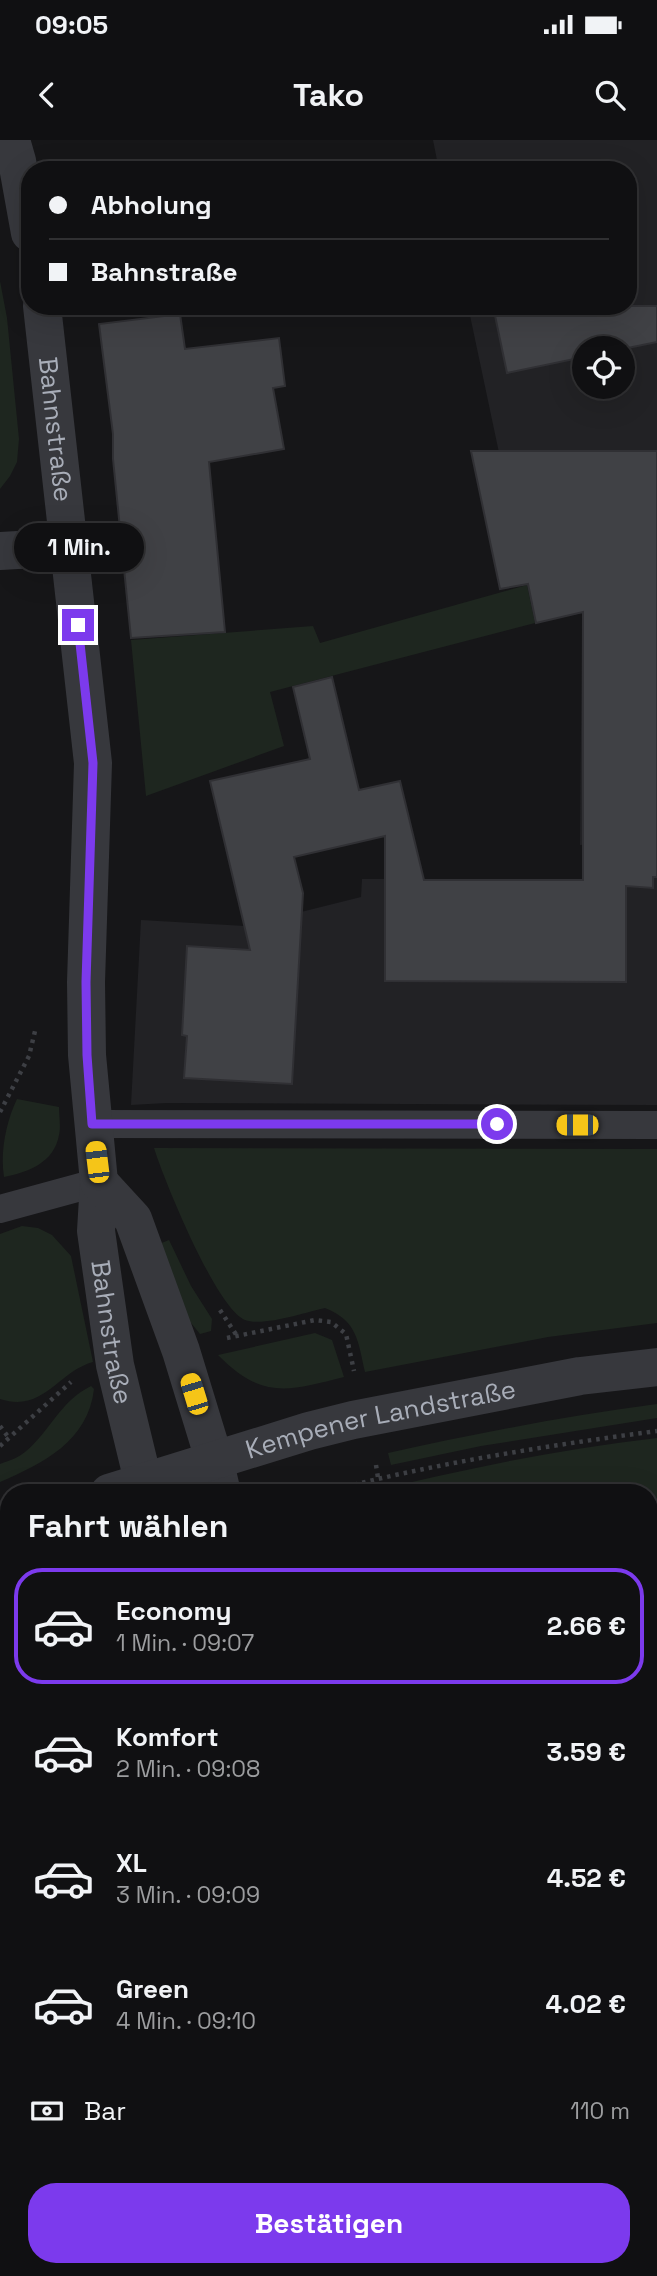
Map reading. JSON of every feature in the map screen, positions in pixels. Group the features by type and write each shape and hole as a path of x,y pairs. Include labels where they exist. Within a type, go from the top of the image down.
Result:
{"street":[{"path":"11,140 21,189"},
{"name":"Bahnstraße","path":"44,315 93,763 86,982 87,1055 99,1182 96,1231 132,1484"},
{"path":"0,551 70,547"},
{"name":"Bahnstraße","path":"99,1182 133,1219 181,1351 218,1476"},
{"name":"Kempener Landstraße","path":"166,1484 218,1476 309,1431 580,1376 657,1367"}],"lane":[{"path":"92,1124 657,1125"},
{"path":"0,1209 99,1182"}],"path":[{"path":"237,1336 315,1321 331,1322 346,1334 378,1478"},
{"path":"0,1446 73,1380"},
{"path":"0,1426 9,1438"},
{"path":"355,1484 570,1442 657,1431"}],"shaded area":[{"path":"433,140 657,140 657,1105 131,1105 141,920 245,926 361,897 362,879 624,879 623,841 580,845 582,613 535,623 470,315 637,315 637,161 437,161"},
{"path":"0,281 7,318 19,439 17,462 0,489"},
{"path":"527,585 535,623 270,692 284,746 146,796 131,640 313,626 320,643"},
{"path":"17,1099 59,1107 60,1132 52,1153 39,1165 4,1177 5,1137"},
{"path":"154,1148 657,1149 657,1323 548,1337 365,1372 355,1334 336,1313 325,1308 285,1318 253,1322 245,1320 233,1310 220,1293 192,1242"},
{"path":"22,1226 38,1228 52,1235 71,1256 93,1362 80,1367 39,1396 28,1401 15,1402 0,1399 0,1234"},
{"path":"169,1240 191,1286 212,1319 211,1331 200,1334 187,1318 159,1244"},
{"path":"315,1333 332,1340 344,1377 307,1386 277,1388 248,1379 218,1355"},
{"path":"91,1386 94,1389 90,1407 73,1436 47,1458 0,1482 0,1464 25,1452 71,1400"},
{"path":"657,1404 657,1418 481,1446 391,1465 388,1453 522,1426"},
{"path":"657,1438 657,1484 403,1484 510,1461"}],"building":[{"path":"637,306 657,306 657,342 635,347 635,336 572,336 572,359 507,373 495,315 637,315"},
{"path":"180,315 185,349 279,338 285,386 273,388 284,449 209,462 225,632 131,638 113,459 113,434 99,324"},
{"path":"471,451 657,451 657,877 653,877 653,888 626,886 626,982 385,981 385,836 294,857 303,893 292,1084 184,1078 187,1036 182,1035 187,946 250,950 210,781 310,759 293,687 332,677 359,790 400,781 424,880 583,880 583,612 536,623 528,584 500,589"}],"route":[{"path":"78,625 93,763 86,982 92,1124 497,1124"}]}
